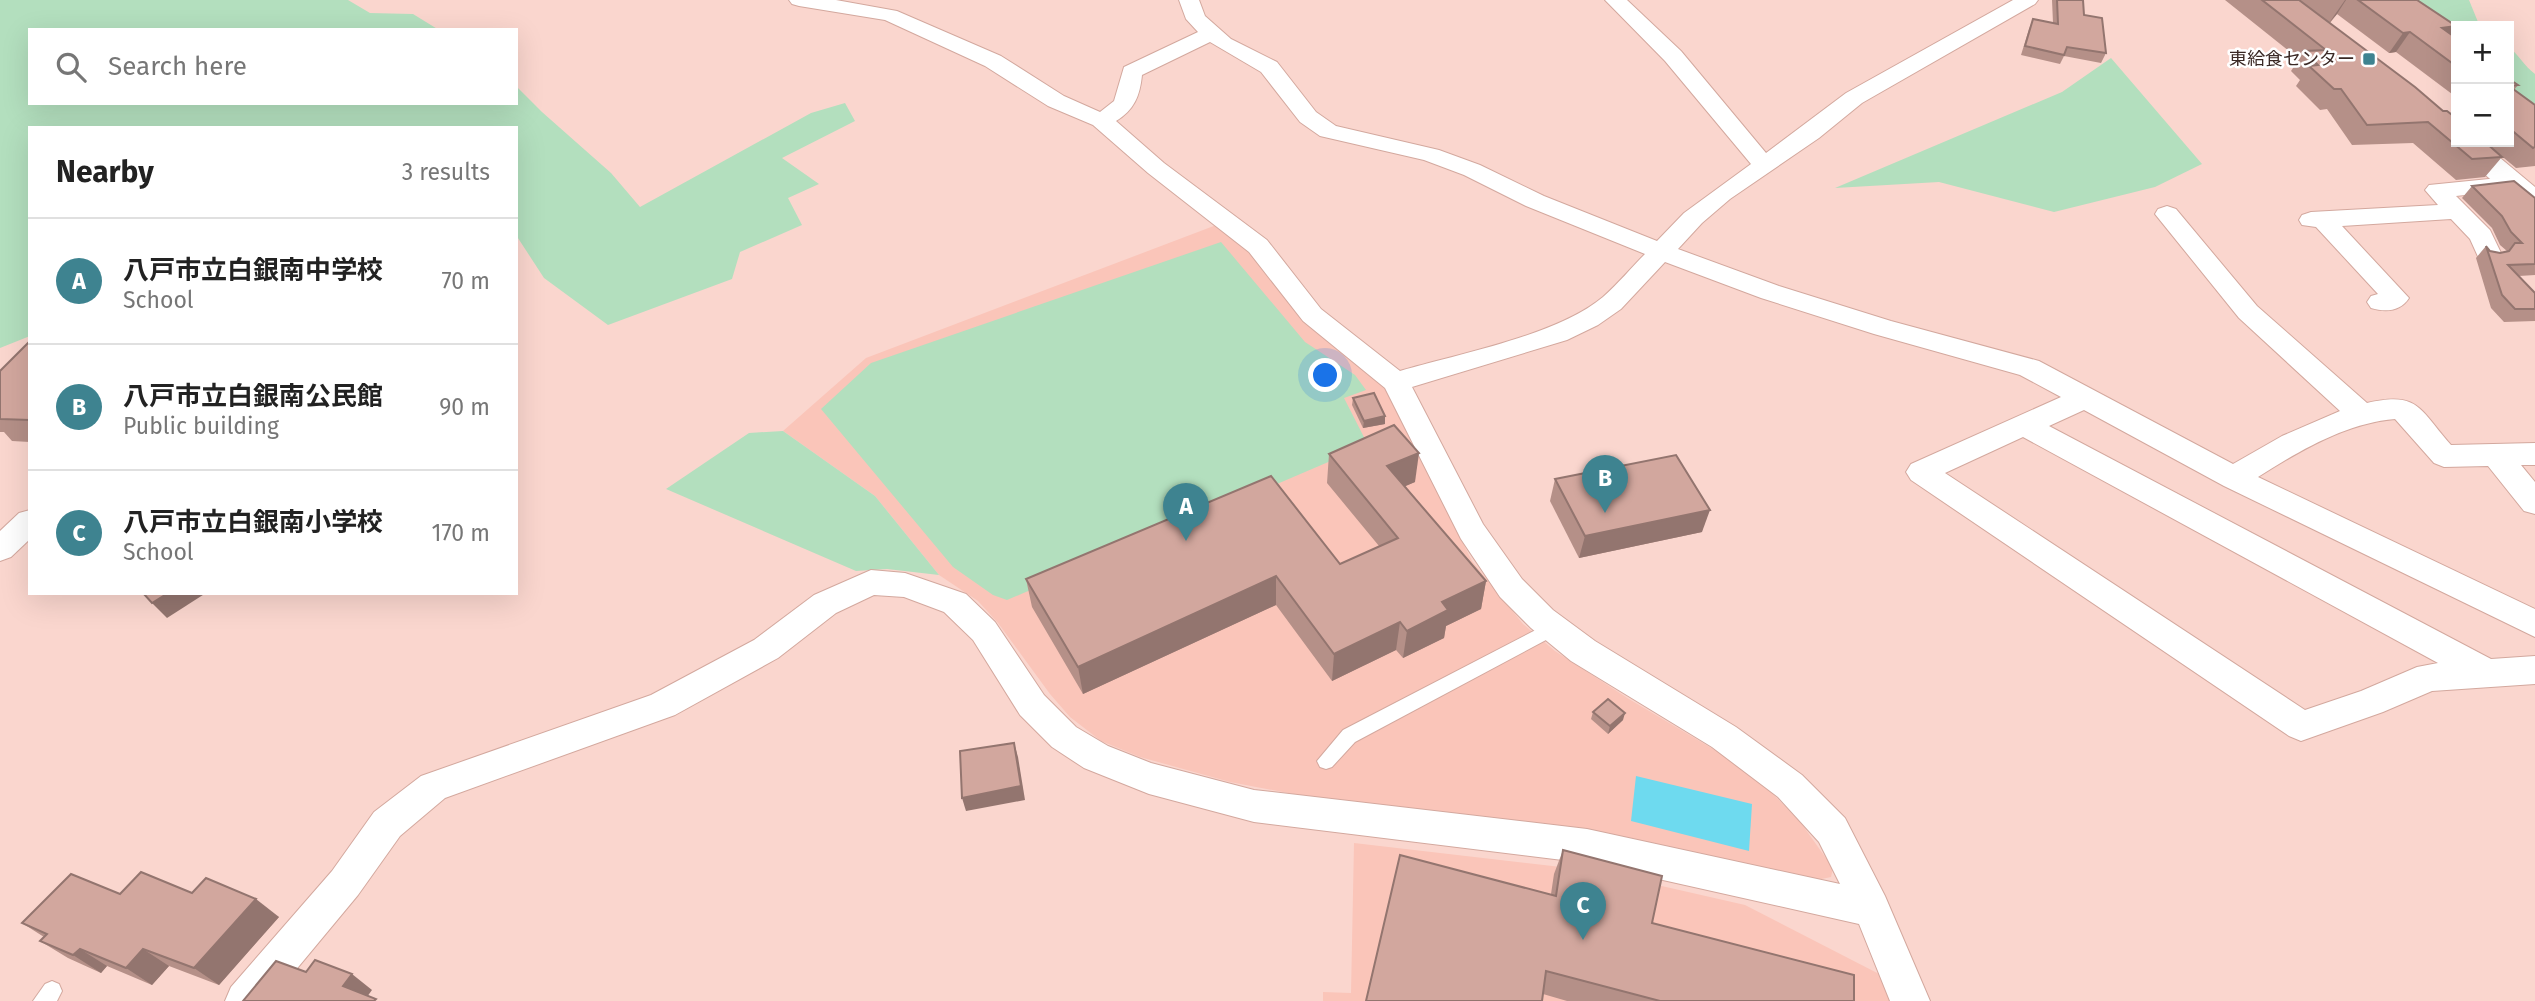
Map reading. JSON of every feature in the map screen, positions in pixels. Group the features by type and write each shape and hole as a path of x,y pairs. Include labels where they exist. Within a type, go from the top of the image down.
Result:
{"street":[{"path":"799,0 881,8 993,61 1056,101 1101,120 1156,168 1258,246 1312,315 1396,382 1472,531 1511,588 1553,628 1583,651 1724,737 1790,786 1832,830 1916,997"},
{"path":"1189,0 1196,19 1224,43 1269,67 1308,117 1328,131 1431,155 1472,170 1535,201 1708,270 1882,328 2029,368 2234,478 2535,624"},
{"path":"1615,0 1673,56 1764,165"},
{"path":"1396,382 1558,334 1589,319 1612,303 1713,202 1811,133 1854,98 2028,0"},
{"path":"1101,120 1121,110 1128,98 1132,72 1212,33"},
{"path":"2470,147 2525,193"},
{"path":"2489,255 2481,236 2437,190 2525,193"},
{"path":"2380,302 2393,301 2396,298 2317,220 2456,211"},
{"path":"2167,214 2248,312 2361,414"},
{"path":"2084,398 1921,472 2301,726 2371,702 2429,677 2535,670"},
{"path":"2234,478 2257,462 2361,414 2388,408 2402,408 2444,456 2535,454"},
{"path":"2026,426 2485,672"},
{"path":"2497,456 2535,503"},
{"path":"0,549 28,523"},
{"path":"244,1001 345,883 387,824 433,787 663,705 766,649 825,604 871,582 905,585 955,603 984,631 1032,705 1064,737 1096,757 1149,778 1254,806 1587,846 1872,909"}],"lane":[{"path":"1326,761 1349,736 1553,628"}],"shaded area":[{"path":"1219,224 1254,251 1380,378 1472,561 1523,624 1555,651 1723,755 1769,790 1801,823 1833,868 1831,877 1812,881 1330,801 1230,782 1140,757 1101,741 1070,717 978,601 939,575 875,496 783,431 866,358"},
{"path":"1354,843 1596,871 1745,905 1883,976 1892,1001 1323,1001 1323,992 1351,993"}],"green space":[{"path":"0,0 348,0 370,13 413,14 436,28 28,28 28,105 518,105 518,88 611,173 640,207 811,113 845,103 855,121 782,158 819,184 788,198 802,225 740,252 732,279 608,325 544,278 518,238 518,126 28,126 28,337 0,348"},
{"path":"2402,0 2469,0 2478,21 2451,21 2451,32"},
{"path":"2514,51 2535,74 2535,125 2514,99"},
{"path":"2111,58 2202,164 2155,187 2054,212 1939,182 1835,188 2062,92"},
{"path":"1221,242 1305,342 1355,375 1366,390 1344,398 1368,445 1007,600 993,595 953,567 821,409 871,363"},
{"path":"783,431 875,496 939,575 887,569 856,571 666,489 749,433"}],"water":[{"path":"1636,776 1752,804 1749,851 1631,821"}],"building":[{"path":"2057,0 2083,0 2084,15 2102,18 2106,53 2067,47 2064,55 2025,46 2033,19 2058,24"},
{"path":"2262,0 2299,0 2443,111 2451,114 2451,141 2428,122 2367,125 2341,89 2334,89 2309,66 2318,65 2304,51 2326,50"},
{"path":"2358,0 2417,0 2451,23 2451,27 2442,28 2451,34 2451,62 2410,32 2403,33"},
{"path":"2514,90 2535,105 2533,148 2514,132"},
{"path":"2458,147 2491,147 2502,157 2472,159"},
{"path":"2514,181 2535,198 2535,264 2508,265 2535,293 2535,309 2515,309 2502,295 2486,246 2490,251 2500,253 2509,251 2515,243 2522,243 2511,232 2502,216 2472,186"},
{"path":"28,343 28,420 0,419 0,371"},
{"path":"1374,393 1385,416 1364,421 1353,398"},
{"path":"1394,425 1419,453 1387,466 1486,581 1442,602 1448,610 1407,631 1400,622 1334,654 1276,576 1078,667 1026,579 1271,476 1340,564 1398,538 1329,454"},
{"path":"1676,455 1710,510 1585,536 1555,479"},
{"path":"145,595 165,595 152,603"},
{"path":"1608,699 1625,713 1610,726 1593,712"},
{"path":"1014,743 1021,786 962,798 960,751"},
{"path":"1563,850 1662,876 1652,923 1854,975 1854,1001 1660,1001 1546,971 1542,1001 1366,1001 1400,855 1556,896"},
{"path":"141,872 192,893 206,878 256,899 194,968 143,949 126,968 80,949 73,955 40,941 47,934 22,923 71,874 120,894"},
{"path":"315,960 352,974 343,986 376,999 243,1001 276,961 306,972"}],"place":[{"name":"東給食センター","path":"2369,59"},
{"name":"八戸市立白銀南公民館","path":"1605,513"},
{"name":"八戸市立白銀南中学校","path":"1186,541"},
{"name":"八戸市立白銀南小学校","path":"1583,940"}]}
